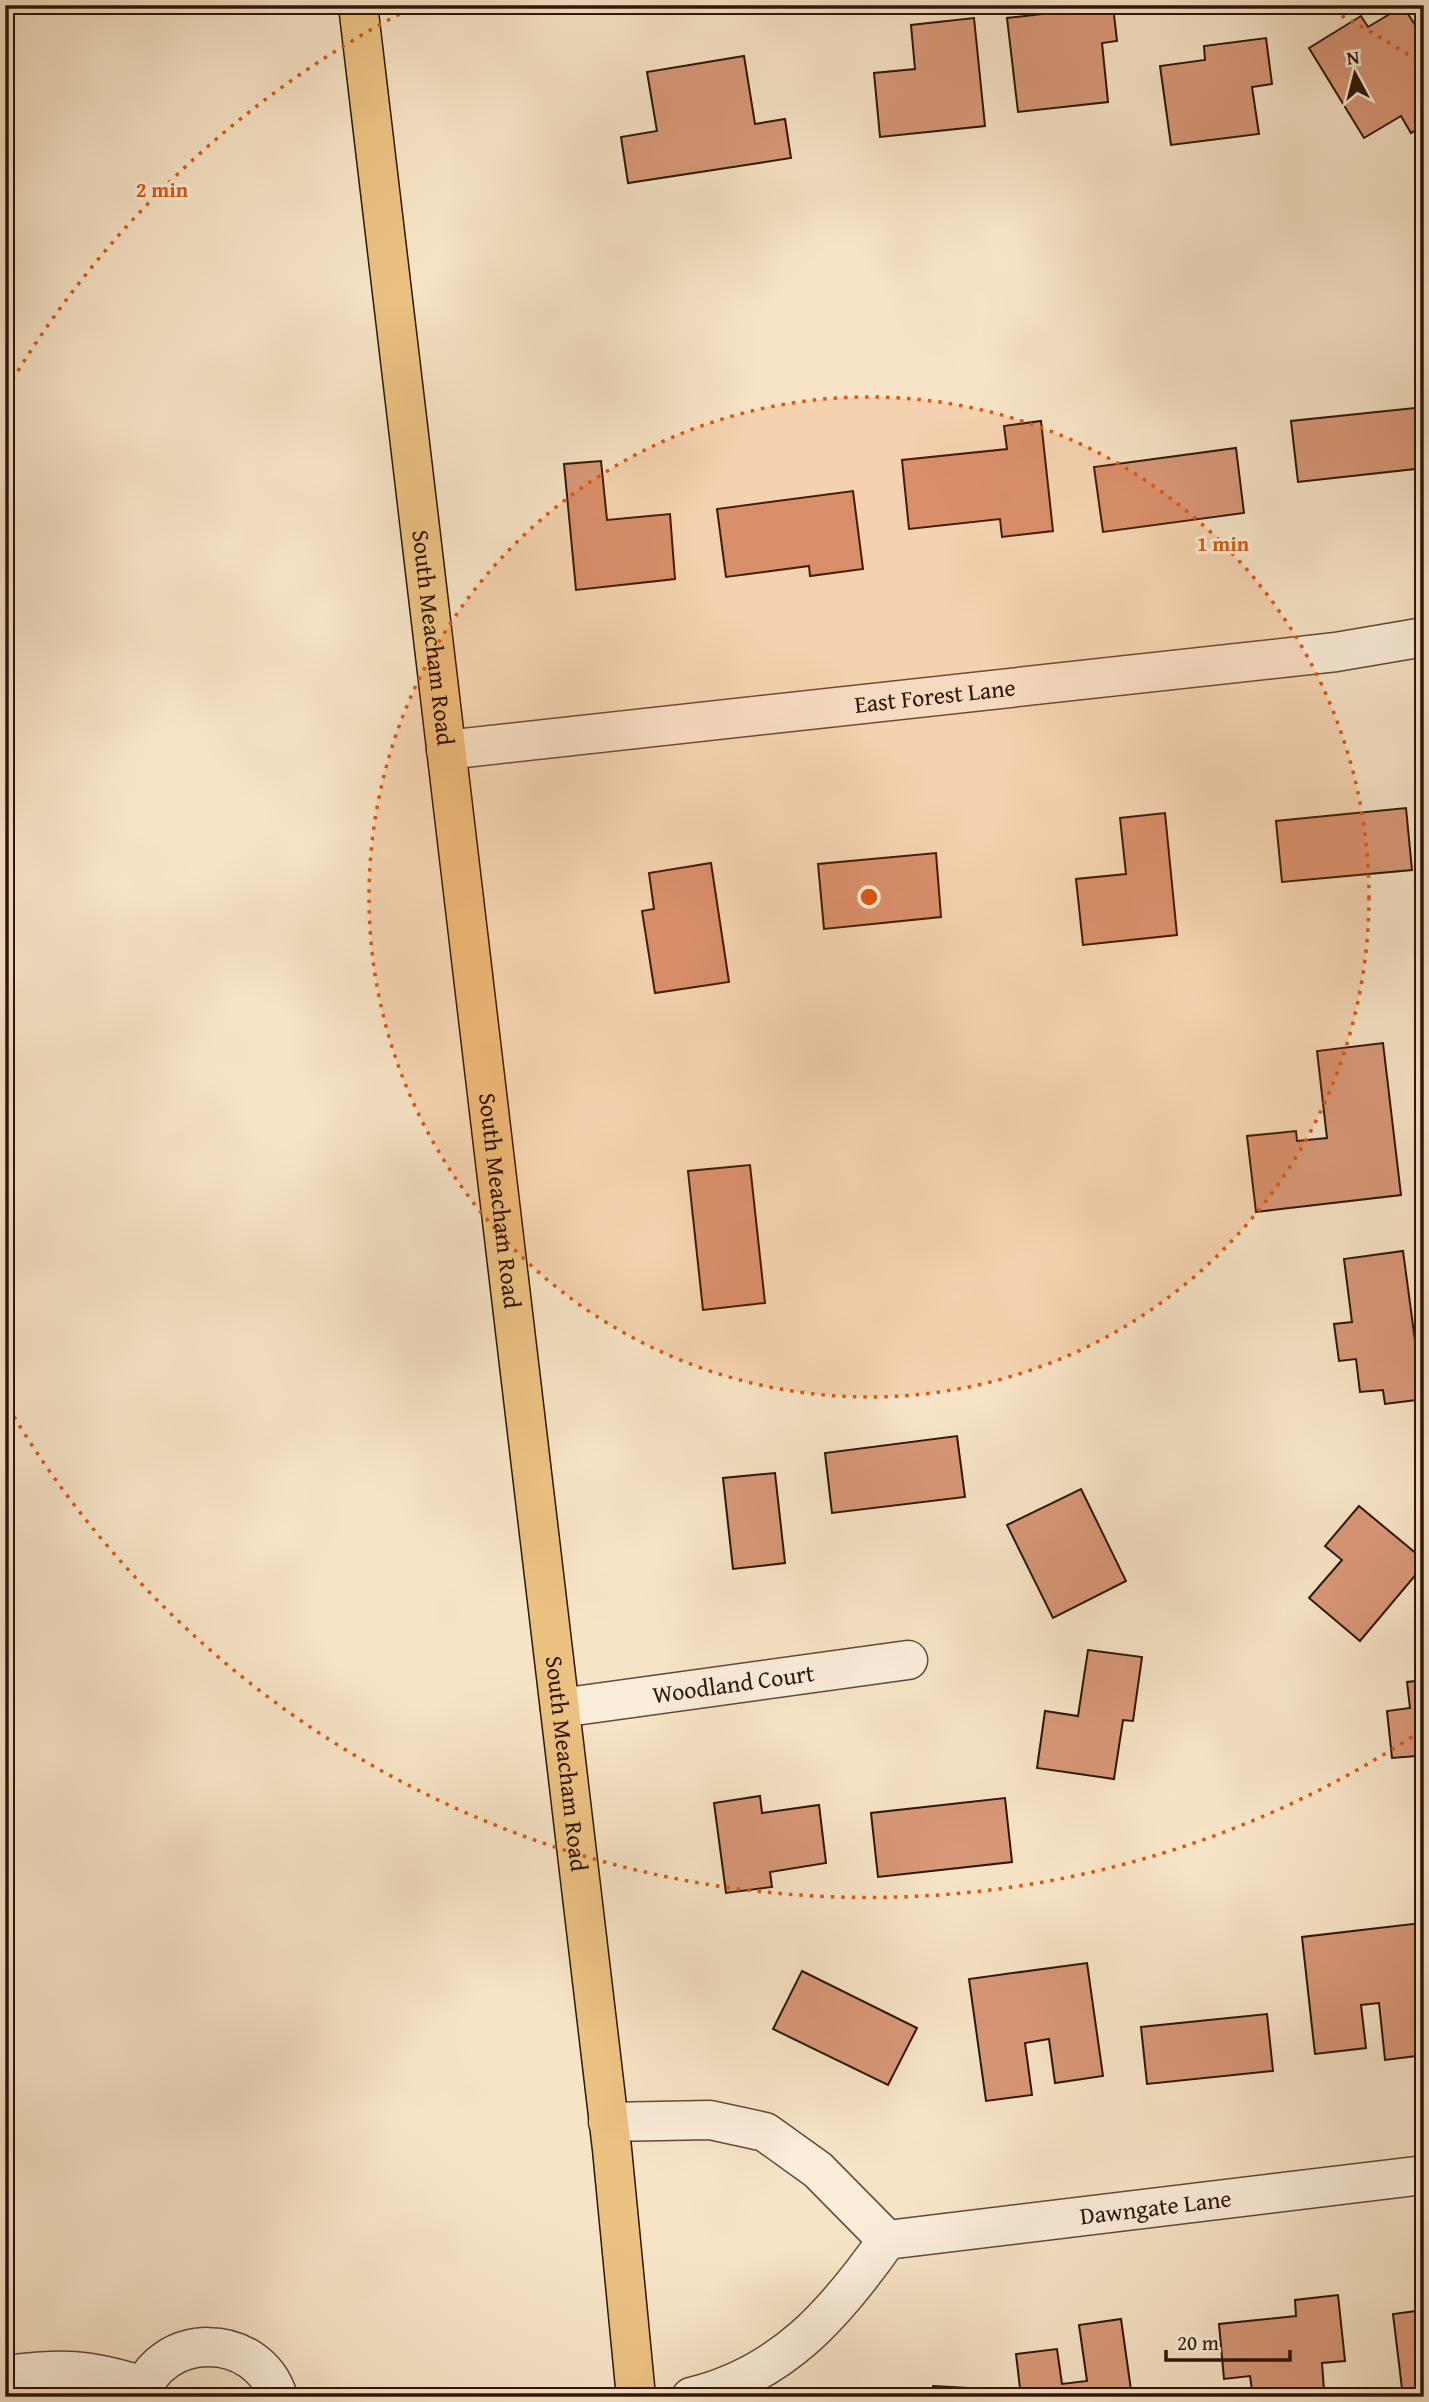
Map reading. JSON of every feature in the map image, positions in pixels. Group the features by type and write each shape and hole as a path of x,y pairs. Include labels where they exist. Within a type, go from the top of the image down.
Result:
{"main road":[{"name":"South Meacham Road","path":"358,5 560,1708 608,2122 636,2397"}],"street":[{"name":"East Forest Lane","path":"446,750 1336,652 1424,638"},
{"name":"Woodland Court","path":"560,1708 908,1660"},
{"path":"608,2122 710,2120 765,2132 818,2170 887,2240 846,2294 782,2358 720,2390 691,2397"},
{"name":"Dawngate Lane","path":"887,2240 1424,2175"},
{"path":"5,2375 64,2368 109,2375 141,2391 157,2367 175,2353 197,2346 221,2346 243,2353 261,2367 275,2386 278,2397"}],"building":[{"path":"1113,6 1117,41 1102,43 1108,102 1018,112 1007,18"},
{"path":"1403,6 1424,39 1424,125 1411,133 1401,116 1364,138 1309,48 1361,16 1368,27"},
{"path":"974,18 985,126 880,137 874,73 915,69 911,25"},
{"path":"1266,38 1272,84 1252,87 1259,134 1171,145 1160,66 1205,60 1204,46"},
{"path":"744,56 755,124 785,119 791,158 628,183 621,137 657,131 647,72"},
{"path":"1424,407 1424,468 1298,482 1291,421"},
{"path":"1041,421 1053,531 1002,537 1000,519 909,529 902,460 1007,449 1004,426"},
{"path":"1236,448 1244,513 1103,532 1094,467"},
{"path":"601,461 607,520 670,514 675,579 576,590 564,464"},
{"path":"853,491 863,569 810,576 809,566 726,577 717,509"},
{"path":"1406,808 1412,870 1282,882 1276,821"},
{"path":"1165,813 1177,935 1083,945 1076,879 1126,874 1120,818"},
{"path":"936,853 941,917 824,929 818,864"},
{"path":"711,863 729,982 655,993 642,911 654,909 649,873"},
{"path":"1383,1043 1401,1195 1256,1212 1247,1136 1296,1131 1297,1141 1327,1138 1317,1051"},
{"path":"750,1165 765,1303 703,1310 688,1171"},
{"path":"1403,1251 1416,1348 1424,1347 1424,1399 1385,1404 1383,1390 1360,1392 1356,1359 1339,1361 1334,1324 1352,1322 1344,1259"},
{"path":"957,1436 965,1497 832,1513 825,1453"},
{"path":"775,1473 785,1563 733,1569 723,1478"},
{"path":"1081,1489 1126,1581 1053,1618 1007,1525"},
{"path":"1359,1506 1424,1560 1424,1565 1360,1641 1309,1598 1342,1560 1325,1546"},
{"path":"1088,1650 1142,1657 1133,1721 1123,1720 1114,1779 1037,1768 1045,1711 1078,1716"},
{"path":"1424,1680 1423,1822 1416,1756 1392,1758 1387,1711 1410,1708 1407,1682"},
{"path":"760,1796 762,1813 819,1805 826,1863 770,1872 772,1887 726,1893 714,1803"},
{"path":"1005,1798 1012,1862 878,1877 871,1813"},
{"path":"1421,1923 1424,2055 1385,2060 1379,2003 1361,2005 1366,2048 1315,2054 1302,1937"},
{"path":"1087,1963 1103,2076 1055,2083 1049,2039 1025,2043 1032,2095 986,2101 969,1979"},
{"path":"802,1971 917,2028 888,2085 773,2029"},
{"path":"1267,2014 1273,2071 1147,2084 1141,2027"},
{"path":"1338,2295 1345,2361 1322,2363 1324,2390 1253,2397 1250,2376 1224,2379 1219,2324 1296,2316 1295,2300"},
{"path":"1424,2310 1424,2397 1403,2397 1393,2314"},
{"path":"1121,2319 1132,2397 1021,2397 1016,2354 1057,2349 1062,2384 1087,2381 1079,2325"},
{"path":"933,2386 968,2388 968,2397 933,2397"}]}
